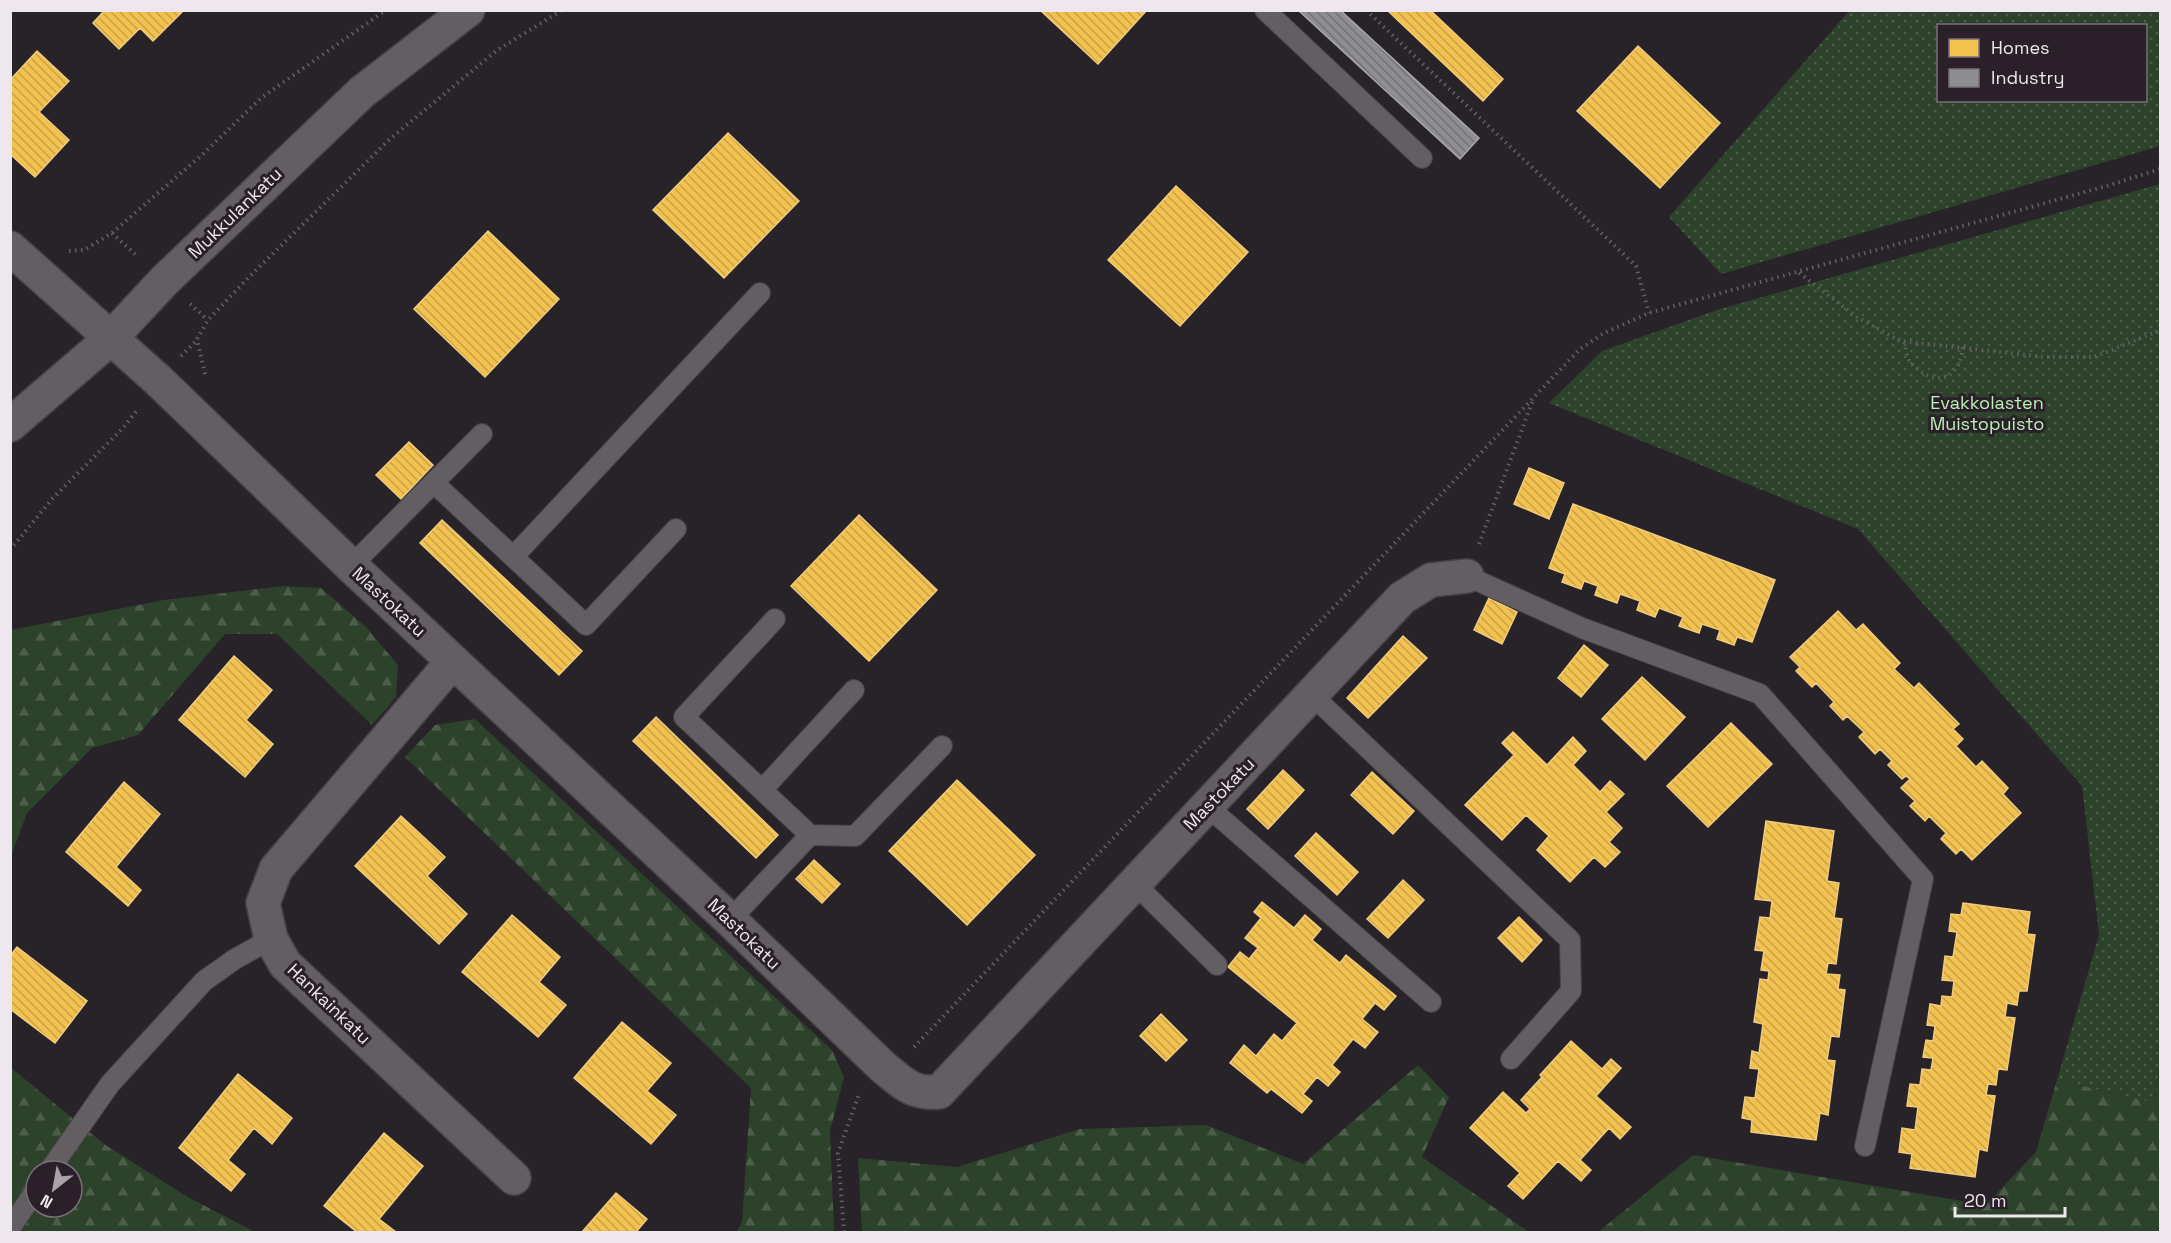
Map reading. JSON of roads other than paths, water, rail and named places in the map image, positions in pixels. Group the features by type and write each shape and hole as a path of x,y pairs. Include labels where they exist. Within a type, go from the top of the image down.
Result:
{"street":[{"name":"Mukkulankatu","path":"10,425 110,339 164,281 362,92 468,10"},
{"name":"Mastokatu","path":"10,248 158,380 351,566 730,920 883,1067 910,1088 923,1093 939,1092 1313,696 1402,598 1431,580 1467,576"},
{"name":"Hankainkatu","path":"453,661 276,869 262,903 271,939 285,964 514,1178"}],"lane":[{"path":"1264,10 1422,158"},
{"path":"513,557 760,293"},
{"path":"351,566 482,434"},
{"path":"434,483 586,625 676,529"},
{"path":"1467,576 1582,628 1760,694 1923,879 1865,1146"},
{"path":"775,619 684,717 810,835 855,836 942,746"},
{"path":"762,790 854,690"},
{"path":"1313,696 1569,940 1571,991 1511,1059"},
{"path":"1207,807 1431,1002"},
{"path":"730,920 810,835"},
{"path":"1134,883 1217,965"},
{"path":"57,1159 110,1084 204,981 235,959 271,939"},
{"path":"10,1228 24,1208"}],"park label":[{"name":"Evakkolasten Muistopuisto","path":"1987,413"}]}
